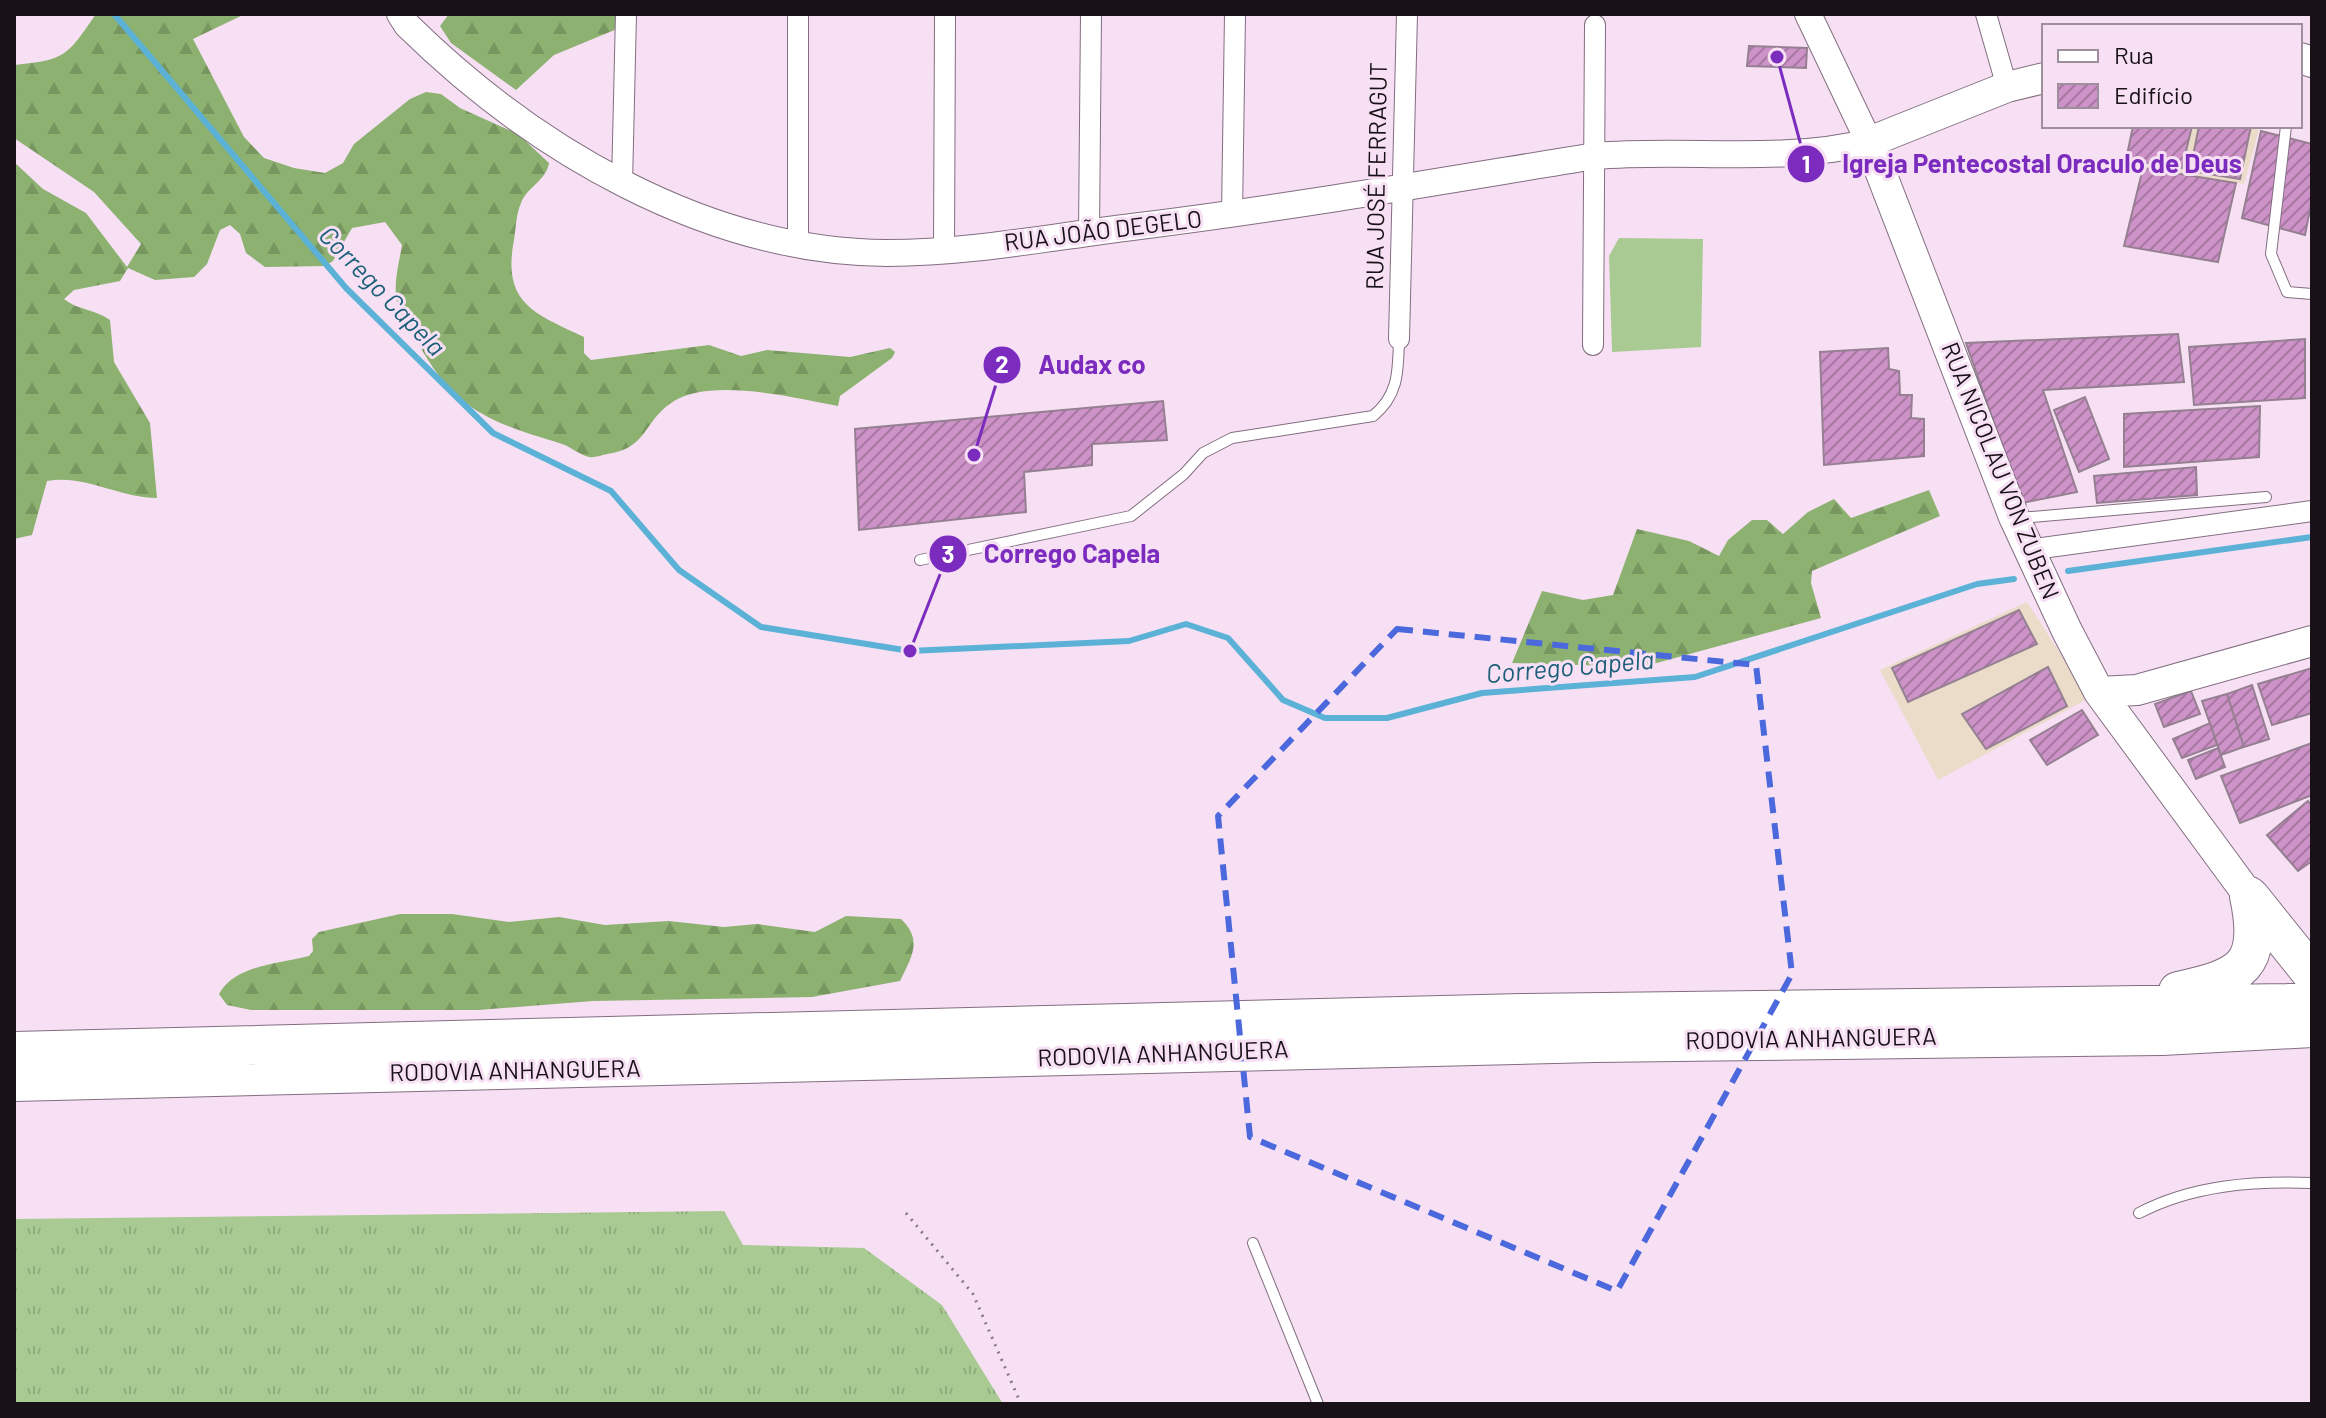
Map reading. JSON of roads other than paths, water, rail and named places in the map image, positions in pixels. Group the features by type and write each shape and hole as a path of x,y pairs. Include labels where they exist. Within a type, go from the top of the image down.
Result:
{"highway":[{"path":"2249,896 2312,974"},
{"path":"2080,1008 2210,984 2240,970 2255,946 2249,896"},
{"name":"RODOVIA ANHANGUERA","path":"14,1051 1522,1013 2312,1003"},
{"name":"RODOVIA ANHANGUERA","path":"14,1082 1610,1042 2162,1036 2312,1028"}],"main road":[{"path":"1869,142 2007,87 2042,78"},
{"name":"RUA NICOLAU VON ZUBEN","path":"1869,142 2014,517 2099,692 2249,896"},
{"path":"2099,692 2137,690 2312,641"},
{"path":"2137,690 2130,714 2139,748"}],"street":[{"name":"RUA JOÃO DEGELO","path":"400,14 425,43 474,87 547,140 622,184 674,207 798,243 854,251 944,249 1232,215 1595,156 1647,151 1806,154 1869,142"},
{"path":"622,184 626,14"},
{"path":"798,14 798,243"},
{"path":"944,249 945,14"},
{"path":"1089,232 1091,14"},
{"path":"1232,215 1235,14"},
{"name":"RUA JOSÉ FERRAGUT","path":"1399,339 1407,14"},
{"name":"RUA NICOLAU VON ZUBEN","path":"1808,14 1869,142"},
{"path":"1986,14 2007,87"},
{"path":"1593,345 1595,25"},
{"path":"2028,550 2312,511"}],"lane":[{"path":"2286,128 2271,254 2287,292 2312,294"},
{"path":"920,560 1131,516 1184,474 1203,453 1232,438 1373,416 1388,404 1398,374 1399,339"},
{"path":"2014,517 2266,497"},
{"path":"2139,1213 2174,1197 2249,1181 2312,1183"},
{"path":"1253,1243 1318,1404"}],"waterway":[{"name":"Corrego Capela","path":"114,14 346,288 493,433 611,491 679,570 761,627 910,651 1129,641 1186,624 1228,638 1283,700 1325,718 1387,718 1482,693 1695,677 1977,584 2014,579"},
{"name":"Corrego Capela","path":"2068,571 2312,537"}],"place":[{"name":"Igreja Pentecostal Oraculo de Deus","path":"1777,57"},
{"name":"Audax co","path":"974,455"},
{"name":"Corrego Capela","path":"910,651"}]}
